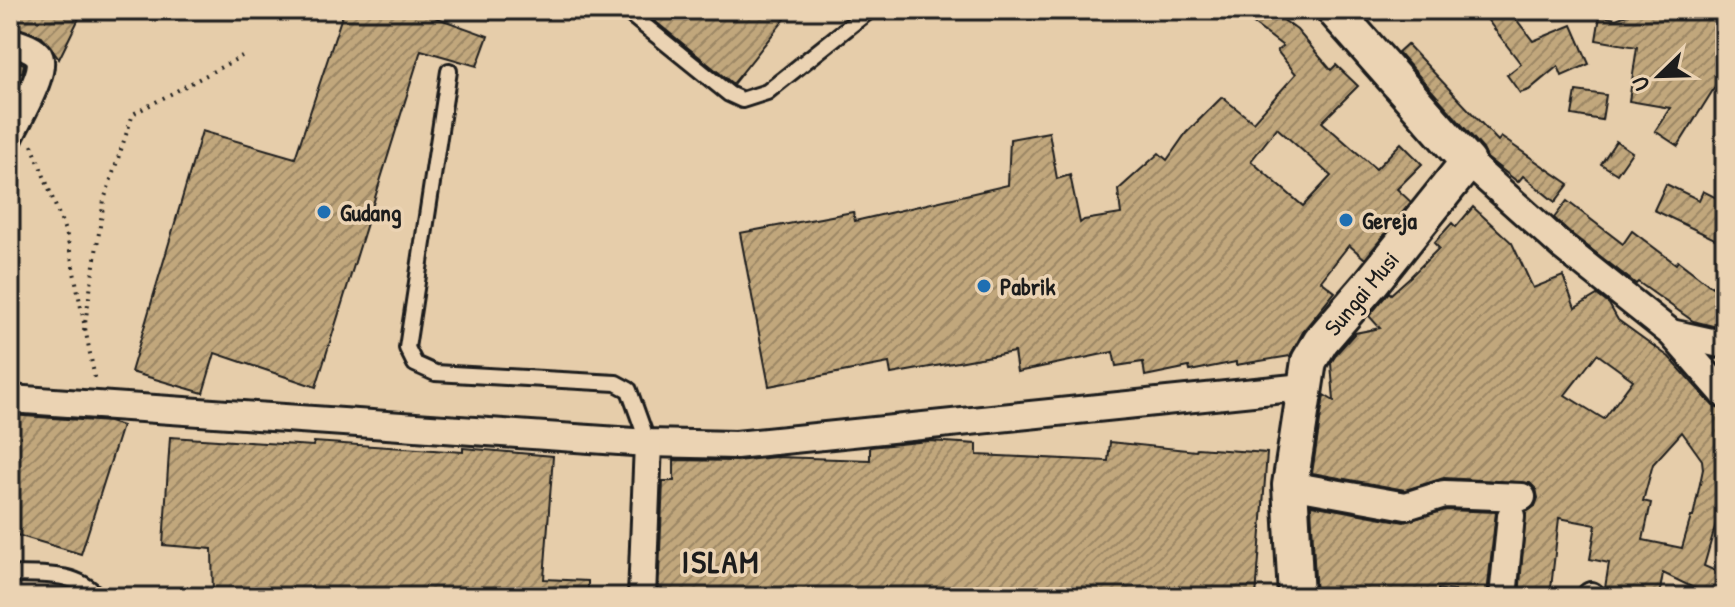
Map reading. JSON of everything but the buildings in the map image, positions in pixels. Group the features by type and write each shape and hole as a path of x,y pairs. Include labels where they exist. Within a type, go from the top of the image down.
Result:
{"street":[{"path":"1334,10 1468,162 1563,247 1671,333 1725,395"},
{"path":"10,41 35,52 40,62 40,70 15,125"},
{"name":"Sungai Musi","path":"1296,597 1290,485 1309,361 1321,341 1468,162"},
{"path":"1671,333 1725,345"},
{"path":"10,399 648,443 736,445 1303,387"},
{"path":"642,597 648,443"},
{"path":"1290,485 1406,506 1444,494 1516,506 1503,597"}],"lane":[{"path":"625,10 729,94 742,100 754,98 776,86 870,10"},
{"path":"449,71 407,348 415,364 435,373 616,383 629,390 648,443"},
{"path":"10,574 75,580 91,587 98,597"}],"path":[{"path":"84,330 104,200 133,114 242,56"},
{"path":"15,125 67,236 95,375 97,406"}],"place":[{"name":"Gudang","path":"324,212"},
{"name":"Gereja","path":"1346,220"},
{"name":"Pabrik","path":"984,286"}],"district":[{"name":"ISLAM","path":"721,561"}]}
